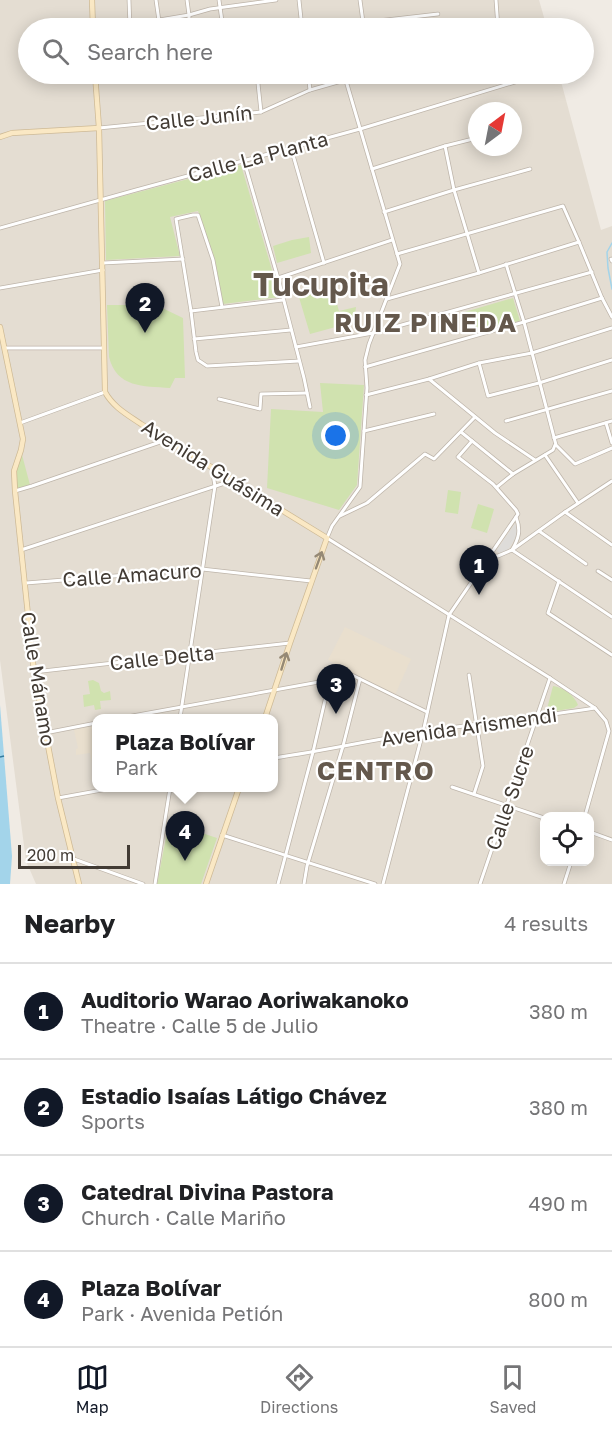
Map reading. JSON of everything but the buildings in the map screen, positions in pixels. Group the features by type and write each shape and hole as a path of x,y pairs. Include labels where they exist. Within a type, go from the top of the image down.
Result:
{"main road":[{"path":"92,0 93,18"},
{"path":"95,84 99,128 105,392"},
{"path":"0,137 12,133 99,128"},
{"name":"Calle Mánamo","path":"0,327 23,439 14,471 34,672 58,798 79,884"},
{"name":"Avenida Guásima","path":"105,392 120,409 166,440 327,538"},
{"path":"266,714 327,538"},
{"path":"206,884 238,792"}],"street":[{"path":"129,0 130,18"},
{"path":"156,0 159,18"},
{"path":"187,0 189,15"},
{"path":"219,0 222,18"},
{"path":"171,18 210,9 276,0"},
{"path":"299,0 301,18"},
{"path":"360,0 362,18"},
{"path":"496,0 497,18"},
{"path":"400,18 438,14"},
{"path":"258,84 261,112"},
{"path":"309,84 310,90"},
{"name":"Calle Junín","path":"99,128 261,112 310,90 331,84"},
{"path":"327,538 332,526 360,487 366,395 366,352 400,264 346,84"},
{"name":"Calle La Planta","path":"0,228 360,129 508,84"},
{"path":"372,169 468,141"},
{"path":"445,147 454,190 479,273"},
{"path":"291,148 324,263"},
{"path":"244,161 278,278 310,408"},
{"path":"384,212 530,169"},
{"path":"397,254 563,206 612,317"},
{"path":"222,307 213,260 198,215 176,219 198,360 207,366 299,361"},
{"path":"278,278 392,240"},
{"path":"387,299 579,242"},
{"path":"103,263 183,259"},
{"path":"506,264 524,322 556,445 575,464 612,448"},
{"path":"0,288 103,270"},
{"path":"296,347 373,333 592,272"},
{"path":"365,366 602,298"},
{"path":"191,311 283,300"},
{"path":"366,395 479,363 532,353 612,328"},
{"path":"194,339 291,330"},
{"path":"5,348 105,348"},
{"path":"479,363 488,396 612,360"},
{"path":"429,379 495,433 535,460"},
{"path":"506,421 612,391"},
{"path":"20,423 105,392"},
{"path":"219,399 260,409 261,394 307,393"},
{"path":"364,431 434,414"},
{"path":"339,516 367,502 425,454 435,459 475,417"},
{"path":"554,438 612,421"},
{"path":"606,423 612,443"},
{"path":"461,432 513,474"},
{"path":"15,491 166,440"},
{"path":"383,884 423,732 449,615 518,514 497,488 458,457 472,441"},
{"path":"497,488 505,479 553,450 556,445"},
{"path":"545,455 578,503"},
{"path":"180,714 215,486 212,467"},
{"path":"21,550 233,480"},
{"path":"488,556 498,556 512,550 612,481"},
{"path":"565,512 612,545"},
{"path":"512,550 520,534 516,517"},
{"path":"539,531 586,564"},
{"name":"Avenida Guásima","path":"327,538 595,708"},
{"path":"512,550 612,618"},
{"name":"Calle Amacuro","path":"24,583 202,569 312,582"},
{"path":"598,571 612,580"},
{"path":"559,581 548,613 612,655"},
{"name":"Calle Delta","path":"34,672 290,643"},
{"path":"278,884 332,672 340,669 427,712"},
{"path":"469,675 483,766 474,794"},
{"name":"Calle Sucre","path":"480,884 550,678"},
{"path":"304,884 360,679"},
{"path":"145,714 330,680"},
{"path":"586,812 609,731 606,721 595,708"},
{"name":"Avenida Arismendi","path":"278,757 423,732 595,708"},
{"path":"45,733 92,724"},
{"path":"452,786 540,817"},
{"path":"58,798 92,792"},
{"path":"155,884 169,792"},
{"path":"594,833 612,840"},
{"path":"222,835 375,884"},
{"path":"73,859 143,884"},
{"path":"564,884 569,866"}],"shaded area":[{"path":"0,0 539,0 544,18 18,18 18,84 562,84 601,230 612,226 612,884 36,884 26,861 0,660"},
{"path":"515,524 518,526 518,534 508,550 500,553 496,551"},
{"path":"345,627 411,659 395,695 328,660"},
{"path":"92,726 92,763 90,753 76,755 78,748 74,730"}],"green space":[{"path":"241,165 280,297 223,304 215,260 198,211 170,217 180,256 106,260 105,201"},
{"path":"309,237 311,253 277,263 273,246"},
{"path":"311,284 316,299 327,296 324,286 331,284 339,311 356,307 354,322 310,334 298,294"},
{"path":"513,298 520,321 469,333 461,313"},
{"path":"107,305 156,305 183,318 185,378 175,378 170,388 132,383 118,375 109,357"},
{"path":"320,383 364,385 357,485 339,510 267,488 271,409 323,412"},
{"path":"21,451 30,485 15,491 14,471"},
{"path":"448,490 461,492 458,514 445,512"},
{"path":"478,504 494,509 487,533 471,528"},
{"path":"93,680 99,683 104,693 110,691 111,700 100,701 101,709 95,710 94,705 84,707 83,695 90,694 88,681"},
{"path":"553,686 568,692 578,705 574,708 549,712 547,709"},
{"path":"169,822 217,838 201,884 157,884"}],"water":[{"path":"0,705 12,856 10,884 0,884"}],"waterway":[{"path":"612,243 607,252 612,289"}],"ferry route":[{"path":"0,757 4,756"}],"place":[{"name":"Estadio Isaías Látigo Chávez","path":"145,333"},
{"name":"Auditorio Warao Aoriwakanoko","path":"479,595"},
{"name":"Catedral Divina Pastora","path":"336,714"},
{"name":"Plaza Bolívar","path":"185,861"}],"district":[{"name":"Tucupita","path":"321,285"},
{"name":"RUIZ PINEDA","path":"426,323"},
{"name":"CENTRO","path":"376,771"}]}
